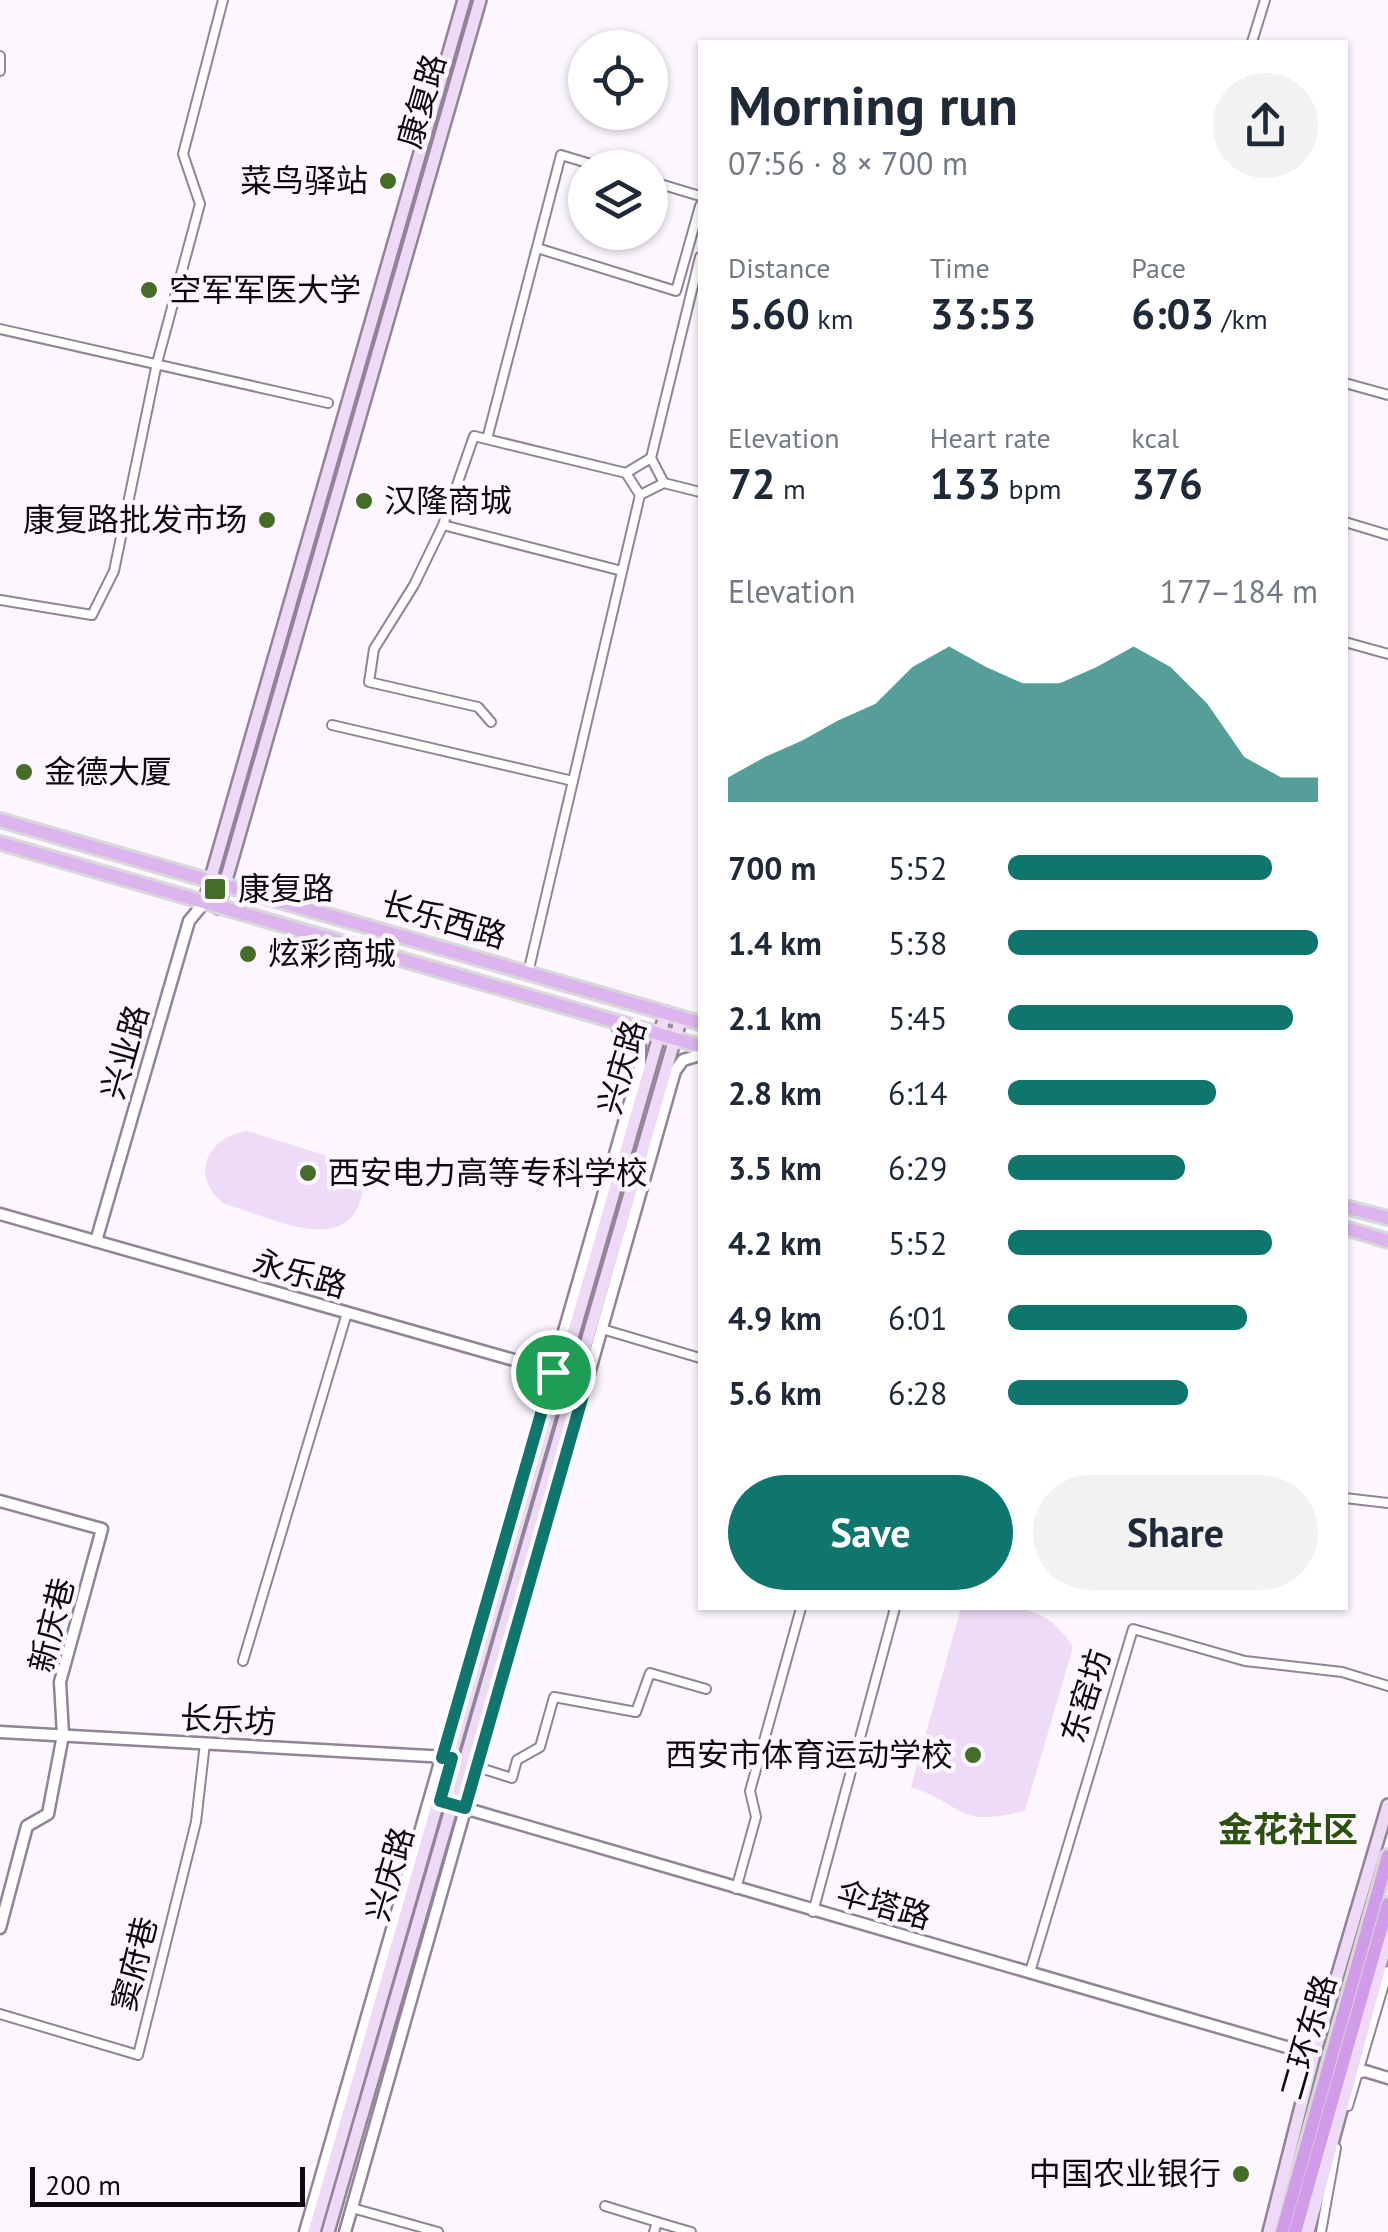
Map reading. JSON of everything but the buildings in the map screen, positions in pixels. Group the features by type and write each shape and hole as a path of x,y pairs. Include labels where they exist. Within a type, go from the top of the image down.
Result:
{"highway":[{"name":"二环东路","path":"1297,2232 1297,2202 1388,1856"},
{"name":"二环东路","path":"1279,2232 1297,2202 1388,1904"}],"main road":[{"name":"康复路","path":"210,881 464,0"},
{"name":"康复路","path":"218,908 480,0"},
{"name":"长乐西路","path":"0,820 698,1022"},
{"name":"长乐西路","path":"0,844 698,1045"},
{"name":"兴庆路","path":"328,2232 452,1804 666,1012"},
{"name":"兴庆路","path":"314,2232 452,1804 447,1758 681,1018"},
{"path":"630,1104 646,1084"},
{"path":"1348,1207 1388,1218"},
{"path":"1348,1229 1388,1241"},
{"path":"1269,2232 1314,2055 1388,1806"},
{"path":"1308,2232 1388,1937"}],"street":[{"path":"0,600 92,615 114,571 156,364 200,204 184,154 222,0"},
{"path":"1253,40 1265,0"},
{"path":"0,56 0,71"},
{"path":"486,439 562,155 568,157"},
{"path":"668,186 698,195"},
{"path":"537,248 676,291 698,213"},
{"path":"664,483 651,458 698,265"},
{"path":"0,329 328,403"},
{"path":"1348,384 1388,395"},
{"path":"491,722 478,707 368,682 374,649 414,585 443,525 474,436 626,472 651,458"},
{"path":"528,973 640,496 626,472"},
{"path":"640,496 664,483 698,492"},
{"path":"1348,523 1388,534"},
{"path":"443,525 622,572"},
{"path":"1348,643 1388,654"},
{"path":"332,726 573,781"},
{"name":"兴业路","path":"96,1241 189,921 203,904 210,881"},
{"path":"345,2232 452,1804 477,1768 640,1067 640,1045 626,1031 577,1010"},
{"path":"570,1376 602,1329 675,1072 683,1060 698,1056"},
{"name":"永乐路","path":"0,1214 570,1376"},
{"path":"242,1661 347,1313"},
{"path":"602,1329 698,1357"},
{"path":"1348,1498 1388,1503"},
{"name":"新庆巷","path":"0,1501 102,1529 60,1682 63,1735 48,1814 27,1826 0,1928"},
{"path":"736,1889 756,1816 750,1791 800,1610"},
{"path":"813,1912 894,1610"},
{"name":"东窑坊","path":"1030,1972 1133,1630 1245,1661 1342,1672 1388,1686"},
{"path":"477,1768 512,1778 517,1760 540,1746 554,1697 636,1712 650,1673 706,1690"},
{"name":"长乐坊","path":"0,1732 447,1758"},
{"name":"窦府巷","path":"0,2014 138,2055 196,1822 205,1743"},
{"path":"305,2232 447,1758"},
{"name":"伞塔路","path":"452,1804 1314,2055"},
{"path":"1321,2232 1336,2144 1354,2073 1388,1971"},
{"path":"1354,2073 1388,2078"},
{"path":"605,2206 656,2227 691,2232"},
{"path":"352,2208 438,2232"}],"shaded area":[{"path":"247,1131 341,1160 363,1187 357,1210 344,1223 328,1229 286,1224 225,1204 207,1182 207,1160 221,1141"},
{"path":"960,1610 1024,1610 1050,1621 1073,1647 1025,1811 973,1816 911,1787"}],"place":[{"name":"菜鸟驿站","path":"388,181"},
{"name":"空军军医大学","path":"149,290"},
{"name":"汉隆商城","path":"364,501"},
{"name":"康复路批发市场","path":"267,520"},
{"name":"金德大厦","path":"24,772"},
{"name":"康复路","path":"215,889"},
{"name":"炫彩商城","path":"248,954"},
{"name":"西安电力高等专科学校","path":"308,1173"},
{"name":"西安市体育运动学校","path":"973,1755"},
{"name":"中国农业银行","path":"1241,2174"}],"district":[{"name":"金花社区","path":"1288,1830"}],"route":[{"path":"553,1372 587,1381 465,1808 440,1801 452,1758 442,1758 553,1372"}]}
